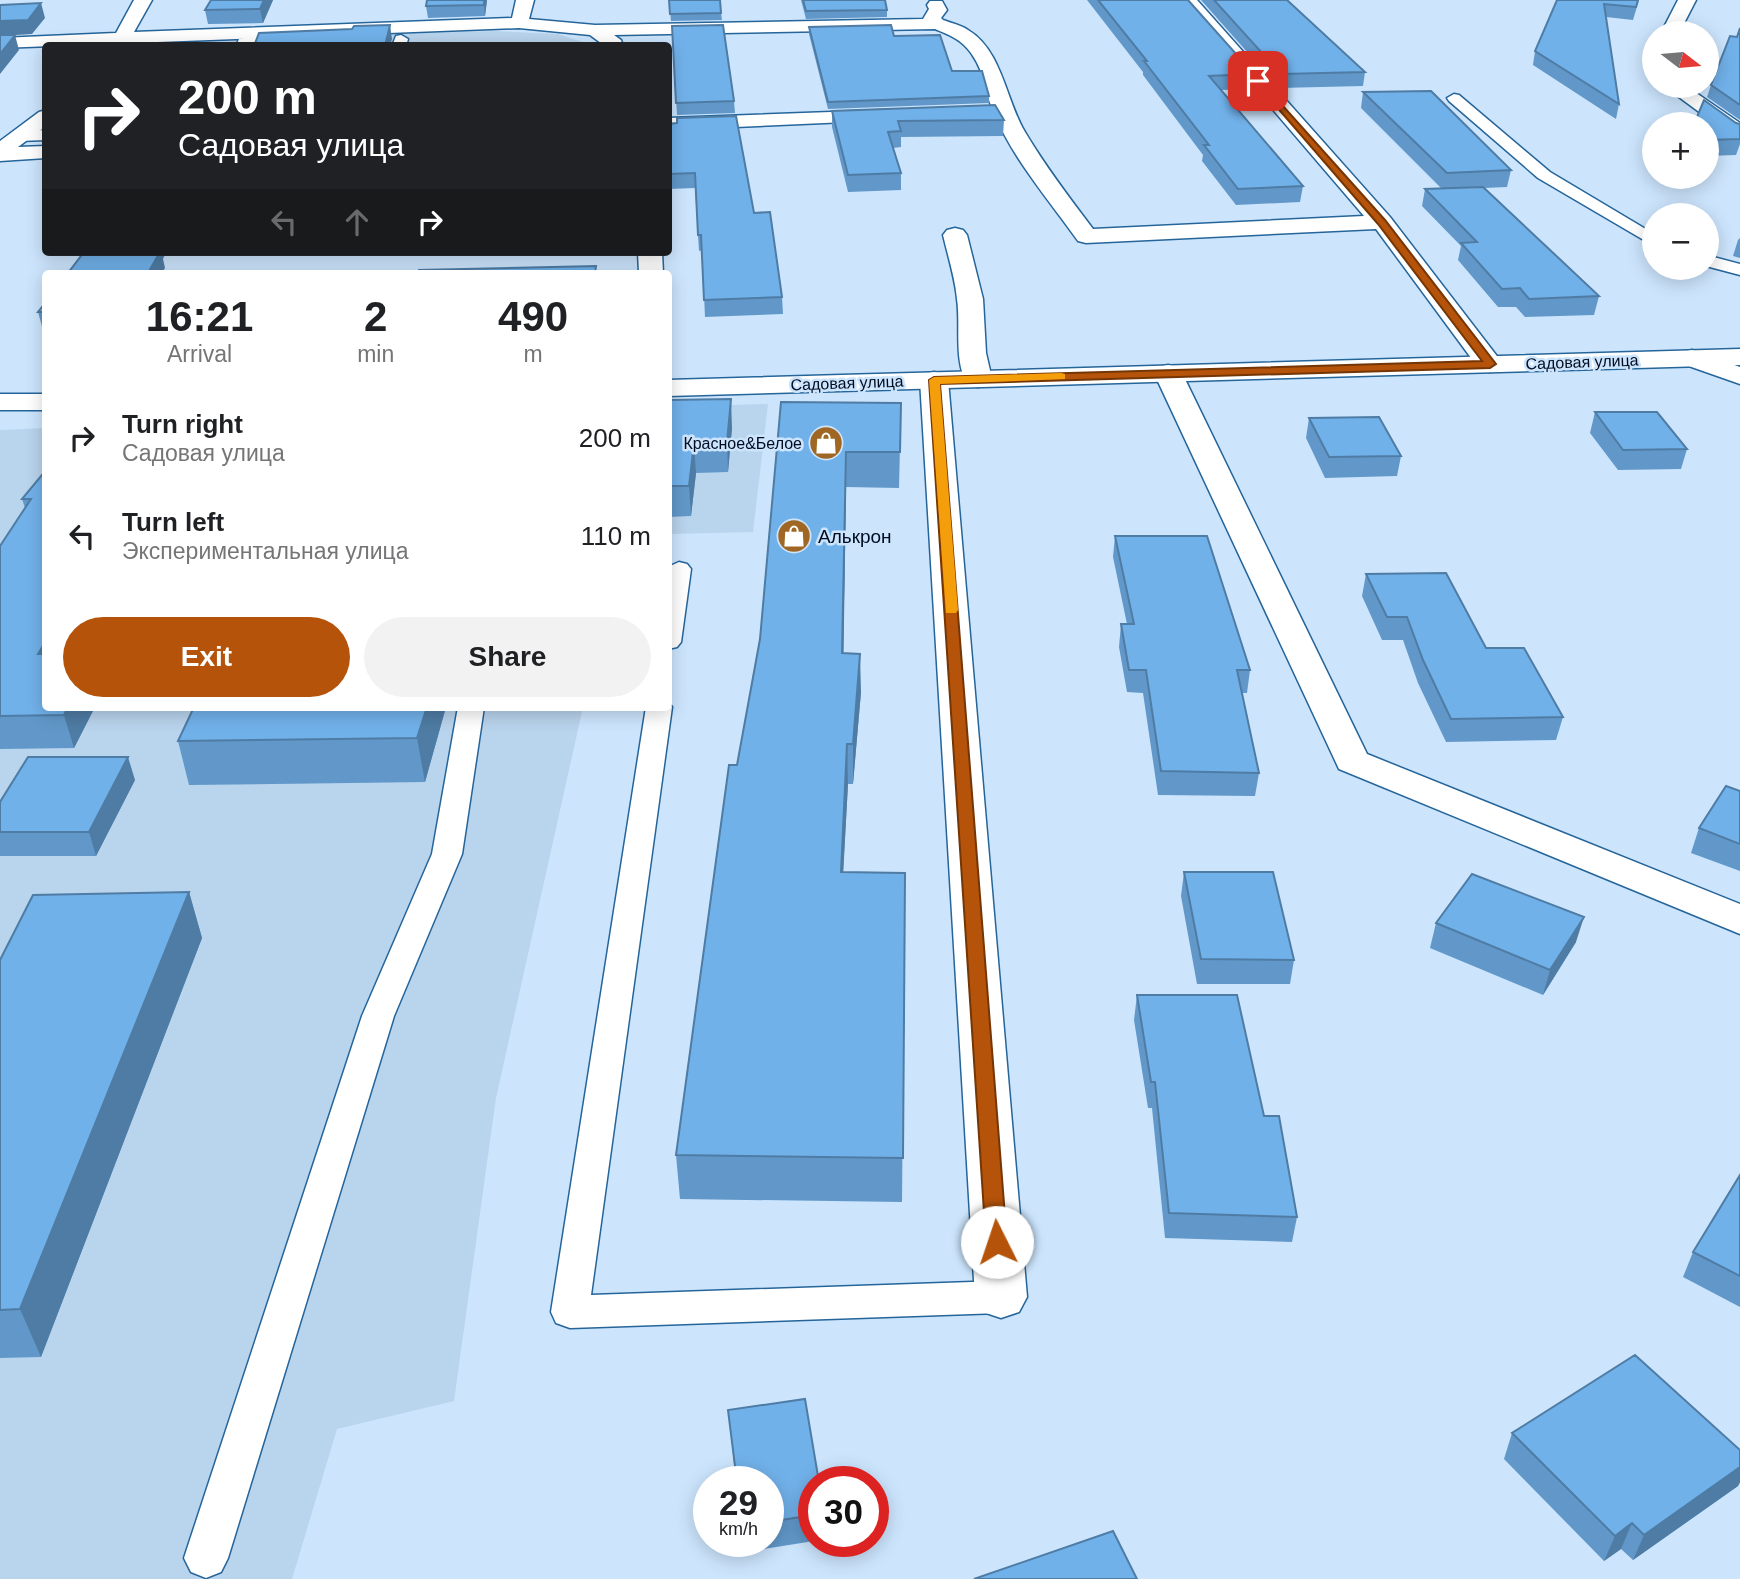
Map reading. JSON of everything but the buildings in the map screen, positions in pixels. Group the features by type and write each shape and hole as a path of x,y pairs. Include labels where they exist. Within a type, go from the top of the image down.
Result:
{"street":[{"path":"121,42 143,0"},
{"path":"519,23 525,0"},
{"path":"934,0 938,10 931,18 937,24 962,34 977,48 995,78 1003,112 1038,170 1086,236 1381,222"},
{"path":"1188,0 1381,222 1490,364"},
{"path":"1676,21 1687,0"},
{"path":"140,42 519,23 595,30 830,28 937,24"},
{"path":"595,30 612,42"},
{"path":"0,43 42,43"},
{"path":"1691,98 1740,132"},
{"path":"976,113 1003,112"},
{"path":"672,124 906,116"},
{"path":"0,153 42,119"},
{"path":"0,153 42,152"},
{"path":"955,235 971,299 973,353 978,379"},
{"name":"Садовая улица","path":"672,388 1740,357"},
{"path":"1692,358 1740,376"},
{"path":"1168,373 1352,761 1740,920"},
{"path":"934,380 1001,1297"},
{"path":"0,402 42,402"}],"lane":[{"path":"244,42 349,38"},
{"path":"1454,99 1544,175 1642,234"},
{"path":"19,136 42,135"},
{"path":"1719,264 1740,270"},
{"path":"672,613 679,569"},
{"path":"206,1558 377,1016 447,854 470,711"},
{"path":"658,711 570,1311 1001,1297"}],"shaded area":[{"path":"494,31 558,34 583,42 176,42"},
{"path":"768,404 753,532 672,534 672,407"},
{"path":"42,428 42,711 582,711 496,1098 454,1401 337,1429 292,1579 0,1579 0,430"}],"slow traffic":[{"path":"951,610 934,380 1061,377"}],"place":[{"name":"Красное&Белое","path":"826,443"},
{"name":"Алькрон","path":"794,536"}],"route":[{"path":"997,1242 934,380 1490,364 1381,222 1258,81"}]}
